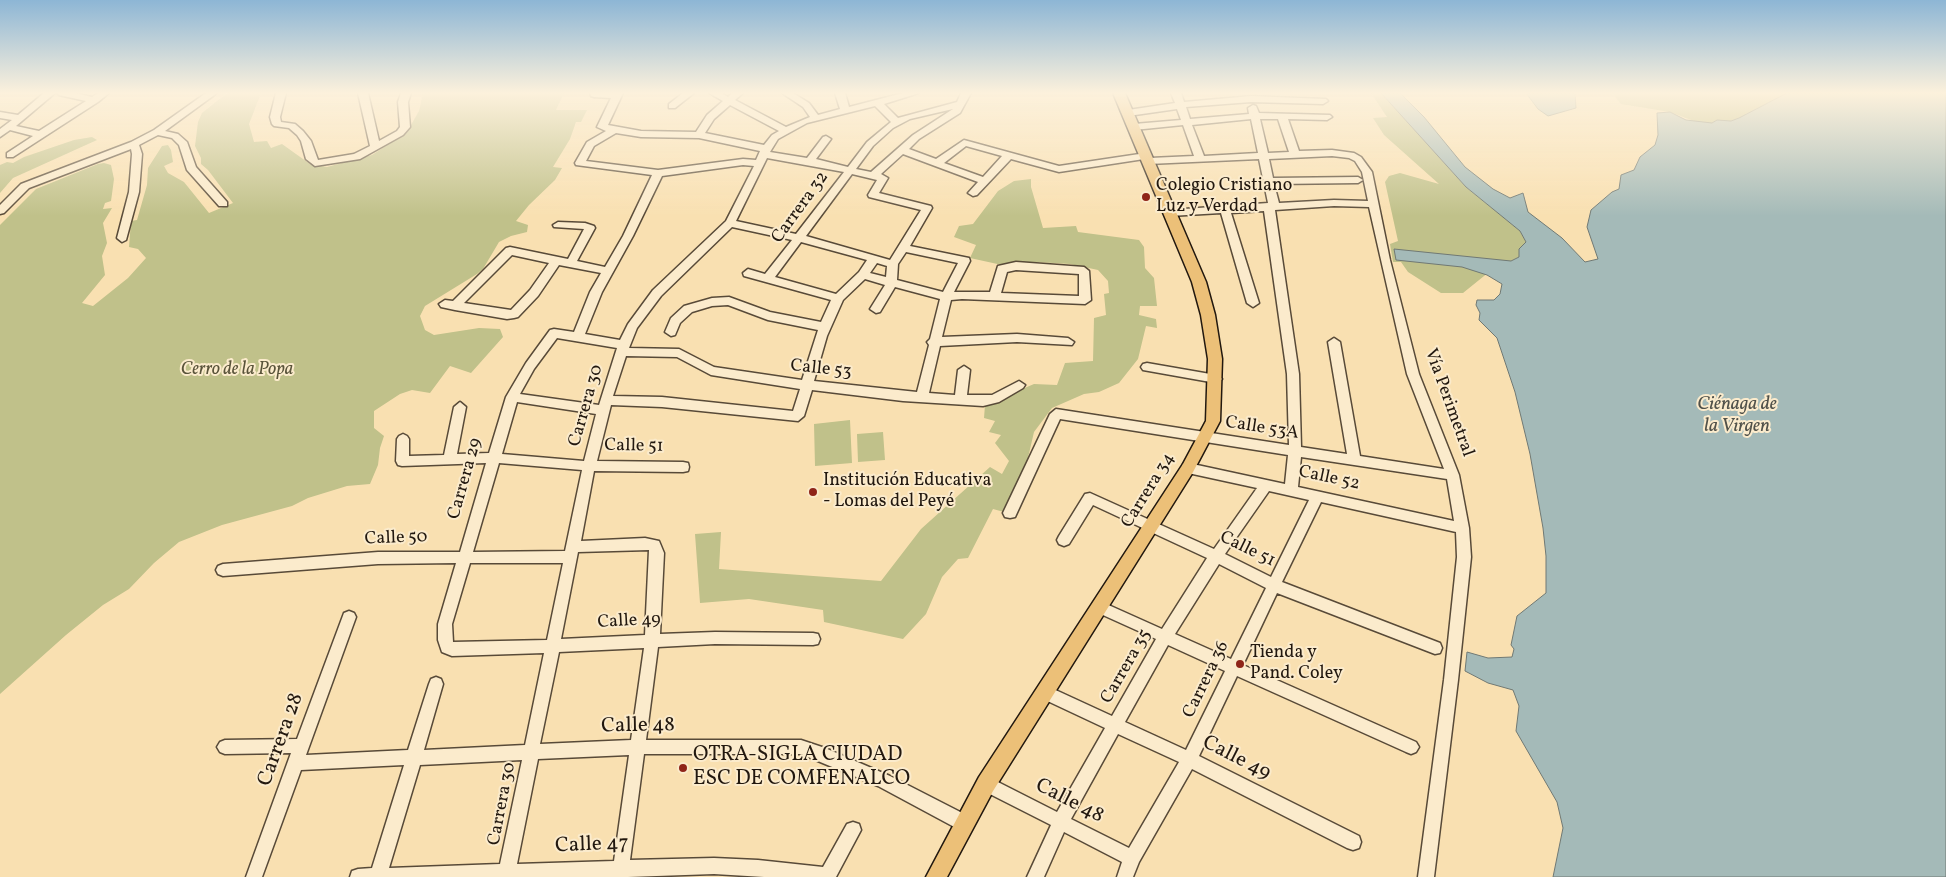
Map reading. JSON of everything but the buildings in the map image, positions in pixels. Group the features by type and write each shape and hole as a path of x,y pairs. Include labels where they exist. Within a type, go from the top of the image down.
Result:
{"main road":[{"name":"Carrera 34","path":"936,877 986,784 1188,468 1213,421 1216,379 1214,345 1208,315 1199,282 1137,134"}],"street":[{"path":"10,155 39,134"},
{"path":"0,212 25,186 36,180 134,144 153,134"},
{"path":"166,134 175,136 184,144 191,168 223,204"},
{"path":"301,134 306,141 315,163 357,157 397,134"},
{"path":"372,134 375,148"},
{"path":"608,134 590,144 580,160 583,164 658,173 743,162 763,155"},
{"path":"653,134 699,135 730,140 763,155 810,161 878,177"},
{"name":"Carrera 30","path":"507,874 589,466 604,405 623,348 632,327 657,293 730,222 752,184 763,155 781,134"},
{"name":"Carrera 32","path":"769,277 801,238 849,169 870,144 882,134"},
{"path":"876,309 891,284 893,264 927,208 873,195 878,177 902,150 921,134"},
{"path":"1191,134 1200,158"},
{"path":"1259,134 1272,206 1293,374 1296,451 1291,490"},
{"path":"1288,134 1295,154"},
{"path":"810,161 826,139"},
{"name":"Vía Perimetral","path":"936,164 964,143 1066,170 1147,159 1342,153 1358,159 1367,172 1413,374 1453,476 1462,528 1464,557 1451,680 1426,877"},
{"path":"122,238 134,192 137,154 134,144"},
{"path":"902,150 984,181"},
{"path":"973,193 1009,155"},
{"path":"578,336 596,292 628,236 658,173"},
{"path":"1268,181 1358,180"},
{"path":"1170,213 1272,206 1375,204"},
{"path":"1224,209 1253,302"},
{"path":"730,222 801,238 893,264"},
{"path":"558,225 585,226 590,228 571,263"},
{"path":"904,248 965,261 946,297 933,342 922,398"},
{"path":"557,260 530,298 514,314 506,315 450,305 510,251 557,260 608,271"},
{"path":"512,397 604,405 662,402 793,416 800,413 805,386 825,327 838,298 862,275 874,259"},
{"path":"862,275 946,297 995,296 1085,300 1084,271 1042,266 1016,266 1002,269 995,296"},
{"path":"748,273 769,277 838,298"},
{"path":"671,332 675,321 688,308 720,302 738,304 768,316 825,327"},
{"name":"Calle 53","path":"554,333 578,336 623,348 679,353 711,371 805,386 960,401 995,399 1020,385"},
{"name":"Carrera 29","path":"448,647 445,640 445,624 512,397 530,366 554,333"},
{"path":"933,342 1017,338 1068,342"},
{"path":"1334,342 1354,460"},
{"path":"1147,367 1216,379"},
{"path":"960,401 964,370"},
{"path":"450,458 460,407"},
{"name":"Calle 53A","path":"1010,513 1056,414 1453,476"},
{"name":"Calle 51","path":"403,439 402,461 494,458 589,466 683,466"},
{"name":"Calle 52","path":"1188,468 1462,528"},
{"name":"Carrera 35","path":"1035,877 1061,821 1165,637 1216,556 1266,485"},
{"name":"Carrera 36","path":"1125,877 1132,858 1189,759 1317,496"},
{"name":"Calle 51","path":"1064,540 1090,498 1274,585 1435,648"},
{"name":"Calle 50","path":"223,570 378,558 572,552 654,545 656,553 652,641"},
{"path":"1099,607 1411,747"},
{"name":"Carrera 28","path":"254,877 349,617"},
{"name":"Calle 49","path":"448,647 452,649 553,646 733,638 813,639"},
{"path":"620,872 652,641"},
{"path":"378,876 436,684"},
{"name":"Calle 49","path":"1044,692 1189,759 1353,842"},
{"path":"225,747 302,746"},
{"name":"Calle 48","path":"296,763 638,747 801,747 820,753 884,781 964,822"},
{"name":"Calle 48","path":"986,784 1132,858"},
{"path":"827,876 853,830"},
{"name":"Calle 47","path":"358,877 758,868 827,876"}],"green space":[{"name":"Cerro de la Popa","path":"197,134 252,134 254,142 267,141 271,148 282,144 310,164 327,167 372,155 404,134 572,134 553,167 562,168 555,180 529,205 516,221 528,225 527,232 511,236 499,242 483,269 425,306 420,316 425,330 434,335 479,328 500,329 503,337 471,373 450,366 430,393 412,390 400,394 374,411 374,428 384,436 378,465 370,484 347,486 308,498 292,506 222,525 179,542 154,563 129,589 103,605 66,635 0,694 0,225 36,189 98,164 111,165 114,179 111,201 105,203 103,209 112,208 103,223 107,243 102,256 105,275 82,303 93,306 128,278 146,258 138,249 129,247 131,221 137,220 147,185 148,168 162,146 168,145 171,150 173,162 164,166 168,173 184,182 209,213 233,203 208,170 201,164 201,158 195,146"},
{"path":"1418,134 1466,187 1520,231 1526,242 1519,257 1489,272 1463,293 1441,293 1408,272 1401,262 1393,262 1390,244 1398,241 1385,182 1389,176 1400,173 1439,184 1384,135"},
{"path":"92,137 97,140 13,178 0,193 0,165 7,162 13,163 24,157 74,140"},
{"path":"1031,179 1031,187 1043,228 1076,226 1078,232 1139,240 1144,247 1145,268 1154,278 1157,306 1140,306 1139,315 1156,319 1157,328 1146,326 1138,359 1119,383 1099,392 1084,394 1052,408 1034,432 1024,475 1004,512 993,509 968,558 958,559 942,577 926,614 903,639 824,622 823,610 749,599 700,603 695,534 721,532 719,569 881,581 921,529 990,467 1002,474 1009,461 995,443 1001,435 989,432 995,421 984,418 985,405 1034,384 1057,385 1065,363 1093,361 1094,318 1106,315 1104,294 1109,293 1108,281 1098,270 1070,264 1037,262 1002,265 970,258 976,245 954,237 959,226 973,224 998,191 1014,181"},
{"path":"850,420 852,463 815,466 814,424"},
{"path":"883,432 885,460 858,462 857,434"}],"water":[{"name":"Ciénaga de la Virgen","path":"1418,134 1438,134 1465,167 1493,189 1510,198 1523,193 1528,212 1562,238 1585,262 1598,259 1587,227 1591,210 1612,192 1619,189 1621,175 1634,170 1640,157 1655,145 1658,134 1946,134 1946,877 1553,877 1563,828 1557,802 1516,731 1519,706 1513,690 1488,683 1465,671 1467,652 1488,658 1512,657 1514,649 1511,645 1517,616 1546,593 1546,556 1543,528 1530,454 1515,392 1497,338 1479,320 1480,313 1476,305 1477,300 1494,300 1500,294 1502,284 1487,275 1462,267 1396,260 1394,249 1511,261 1519,257 1519,249 1526,242 1520,231 1466,187"}],"place":[{"name":"Colegio Cristiano Luz y Verdad","path":"1146,197"},
{"name":"Institución Educativa - Lomas del Peyé","path":"813,492"},
{"name":"Tienda y Pand. Coley","path":"1240,664"},
{"name":"OTRA-SIGLA CIUDAD ESC DE COMFENALCO","path":"683,768"}]}
